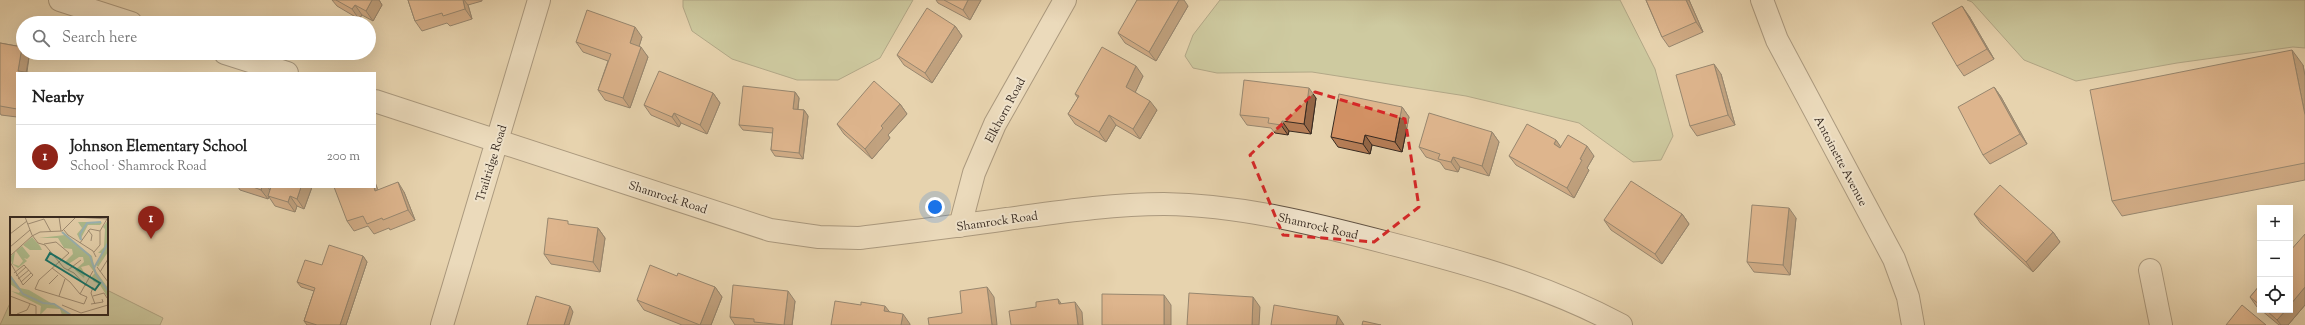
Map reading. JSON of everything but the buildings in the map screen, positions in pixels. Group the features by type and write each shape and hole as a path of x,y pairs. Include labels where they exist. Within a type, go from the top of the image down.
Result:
{"street":[{"path":"60,0 109,16"},
{"name":"Trailridge Road","path":"442,325 539,0"},
{"name":"Elkhorn Road","path":"960,226 974,173 995,124 1065,0"},
{"name":"Antoinette Avenue","path":"1762,0 1776,40 1894,259 1908,297 1913,325"},
{"path":"247,60 284,72"},
{"name":"Shamrock Road","path":"376,101 770,230 819,237 859,238 960,226 1101,206 1165,204 1229,209 1309,222 1484,268 1554,293 1621,325"},
{"path":"2150,270 2161,325"}],"highlighted area":[{"path":"1315,92 1405,119 1419,207 1374,242 1283,235 1250,155"}],"green space":[{"path":"683,0 913,0 880,58 838,80 797,80 732,59 692,31 683,7"},
{"path":"1220,0 1620,0 1655,69 1673,136 1661,160 1633,162 1579,123 1466,96 1312,72 1217,73 1193,68 1185,56 1193,35"},
{"path":"1967,0 2305,0 2305,48 2293,47 2177,63 2076,81 2024,60 1972,2"},
{"path":"108,290 163,318 160,325 0,325 10,303 10,315 108,315"}],"place":[{"name":"Johnson Elementary School","path":"151,239"}]}
